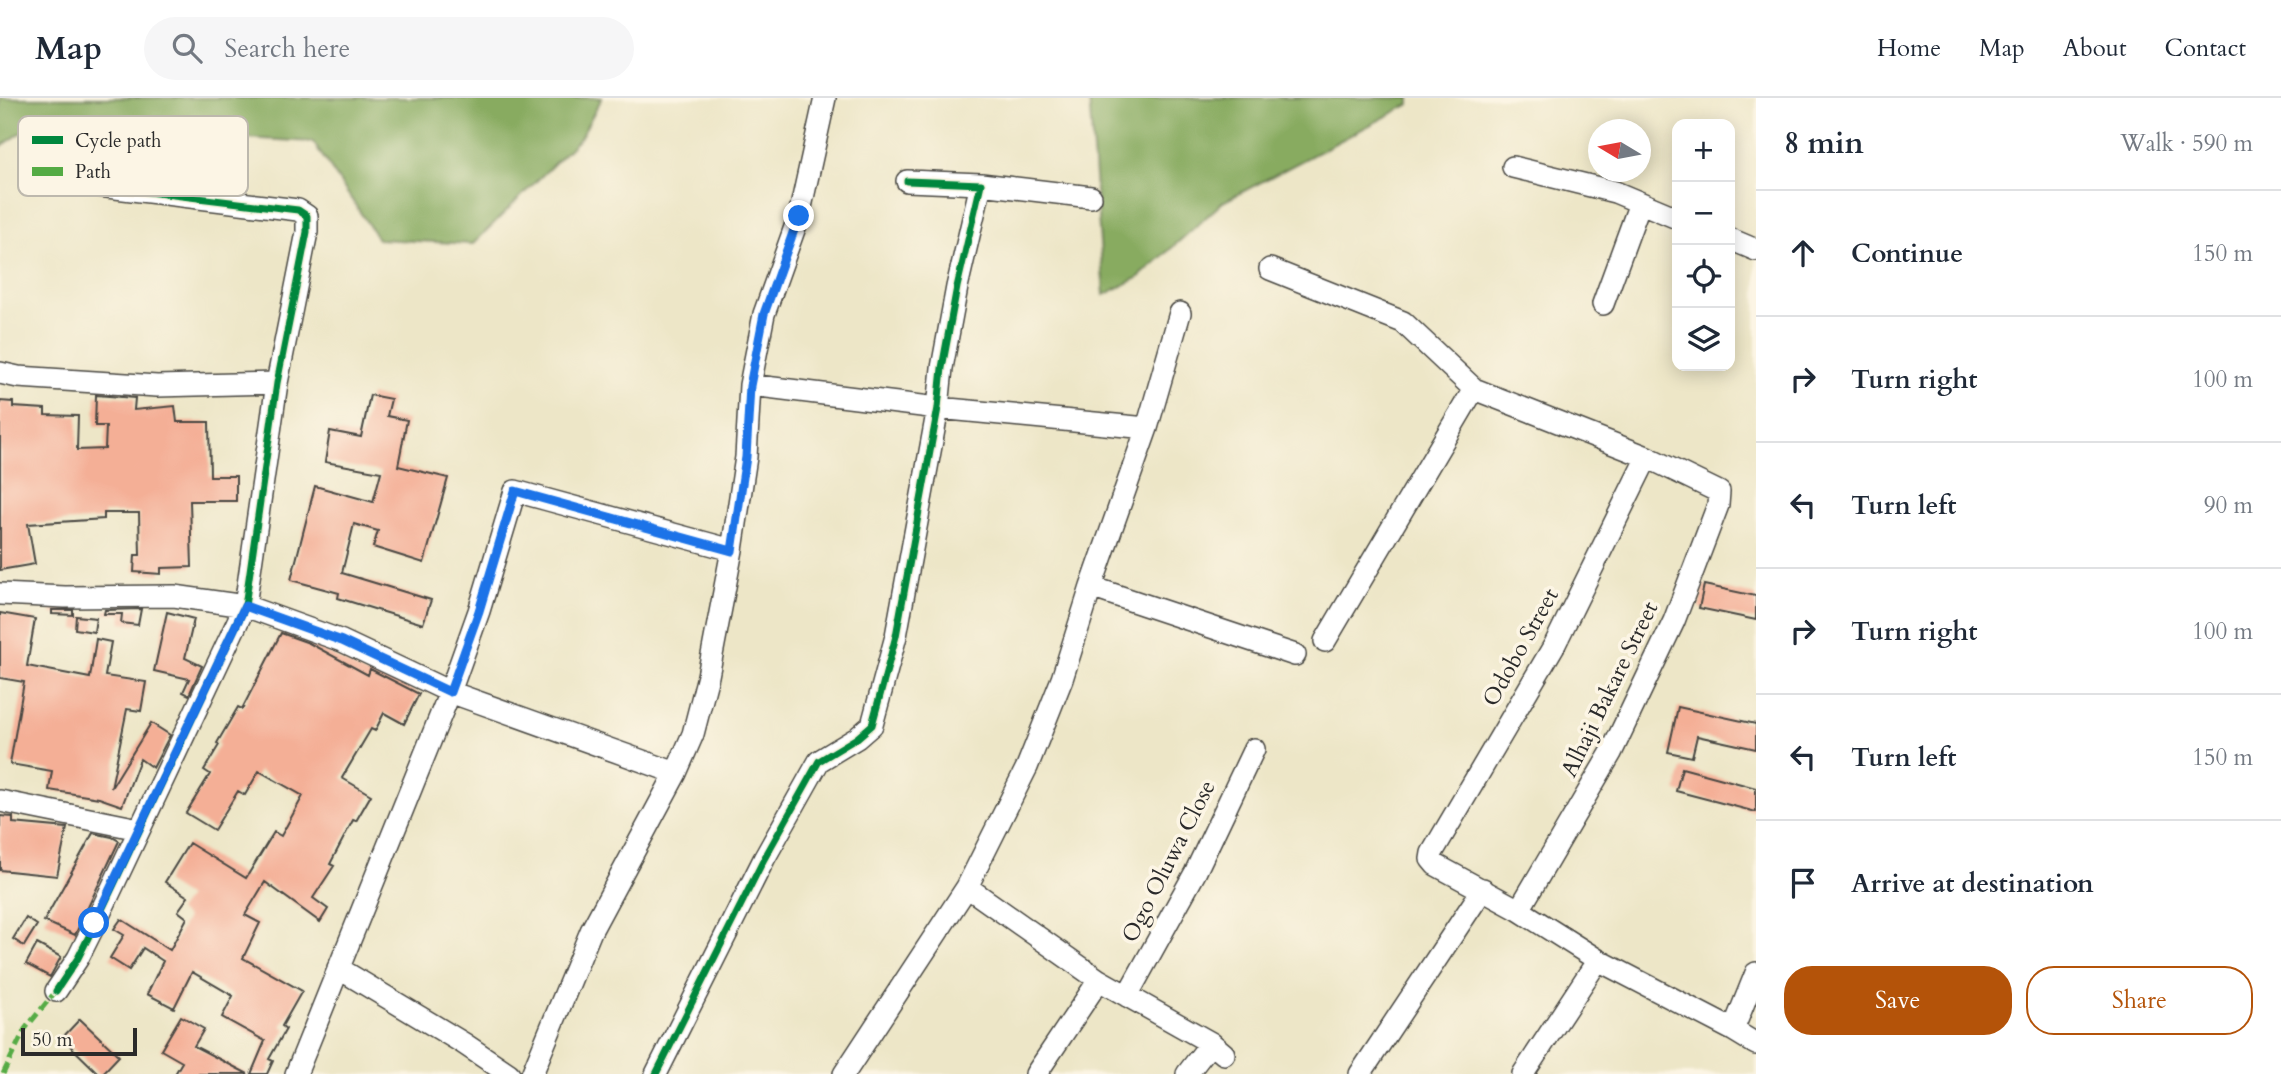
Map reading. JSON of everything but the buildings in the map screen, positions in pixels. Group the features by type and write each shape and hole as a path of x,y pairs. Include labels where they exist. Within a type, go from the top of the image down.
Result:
{"street":[{"path":"532,1074 591,931 676,773 693,734 708,676 732,551 746,457 750,386 764,314 799,216 825,98"},
{"path":"1513,167 1615,192 1672,216"},
{"path":"907,181 981,184 1091,197"},
{"path":"656,1074 764,859 821,758 857,738 872,725 896,636 938,408 952,314 981,184"},
{"path":"56,991 78,958 245,606 277,383 307,232 307,216 298,210 182,196"},
{"path":"1603,304 1640,203"},
{"path":"1735,241 1756,250"},
{"path":"1270,269 1403,322 1474,388 1647,457"},
{"path":"844,1074 967,887 1027,767 1062,679 1091,586 1147,428 1180,313"},
{"path":"0,373 18,377 157,386 277,383"},
{"path":"750,386 1147,428"},
{"path":"1325,641 1474,388"},
{"name":"Alhaji Bakare Street","path":"1519,910 1611,752 1674,621 1718,505 1719,492 1709,485 1647,457"},
{"name":"Odobo Street","path":"1483,889 1436,865 1431,859 1432,853 1555,644 1647,457"},
{"path":"296,1074 450,692 479,611 515,491 732,551"},
{"path":"1091,586 1295,655"},
{"path":"0,594 65,597 174,596 245,606 342,641 450,692 676,773"},
{"name":"Ogo Oluwa Close","path":"1127,996 1195,873 1254,749"},
{"path":"0,801 139,829"},
{"path":"967,887 1100,980 1217,1048 1187,1074"},
{"path":"1360,1074 1483,889 1598,960 1756,1044"},
{"path":"1522,1074 1598,960"},
{"path":"338,968 463,1043 509,1074"},
{"path":"1733,1030 1756,973"},
{"path":"1036,1074 1100,980"}],"green space":[{"path":"0,98 602,98 580,138 473,244 378,239 313,142 248,138 248,116 18,116 18,135 0,147"},
{"path":"1089,98 1410,98 1410,104 1223,202 1138,278 1104,295"}],"marked path":[{"path":"3,1074 25,1029 56,991"}],"cycle path":[{"path":"656,1074 764,859 819,761 857,738 872,725 896,636 938,408 942,368 957,287 981,184 907,181"},
{"path":"56,991 78,958 95,924 245,606 277,383 307,232 307,216 298,210 182,196"}],"route":[{"path":"94,923 245,606 342,641 450,692 479,611 515,491 732,551 746,457 750,386 764,314 799,216"}]}
